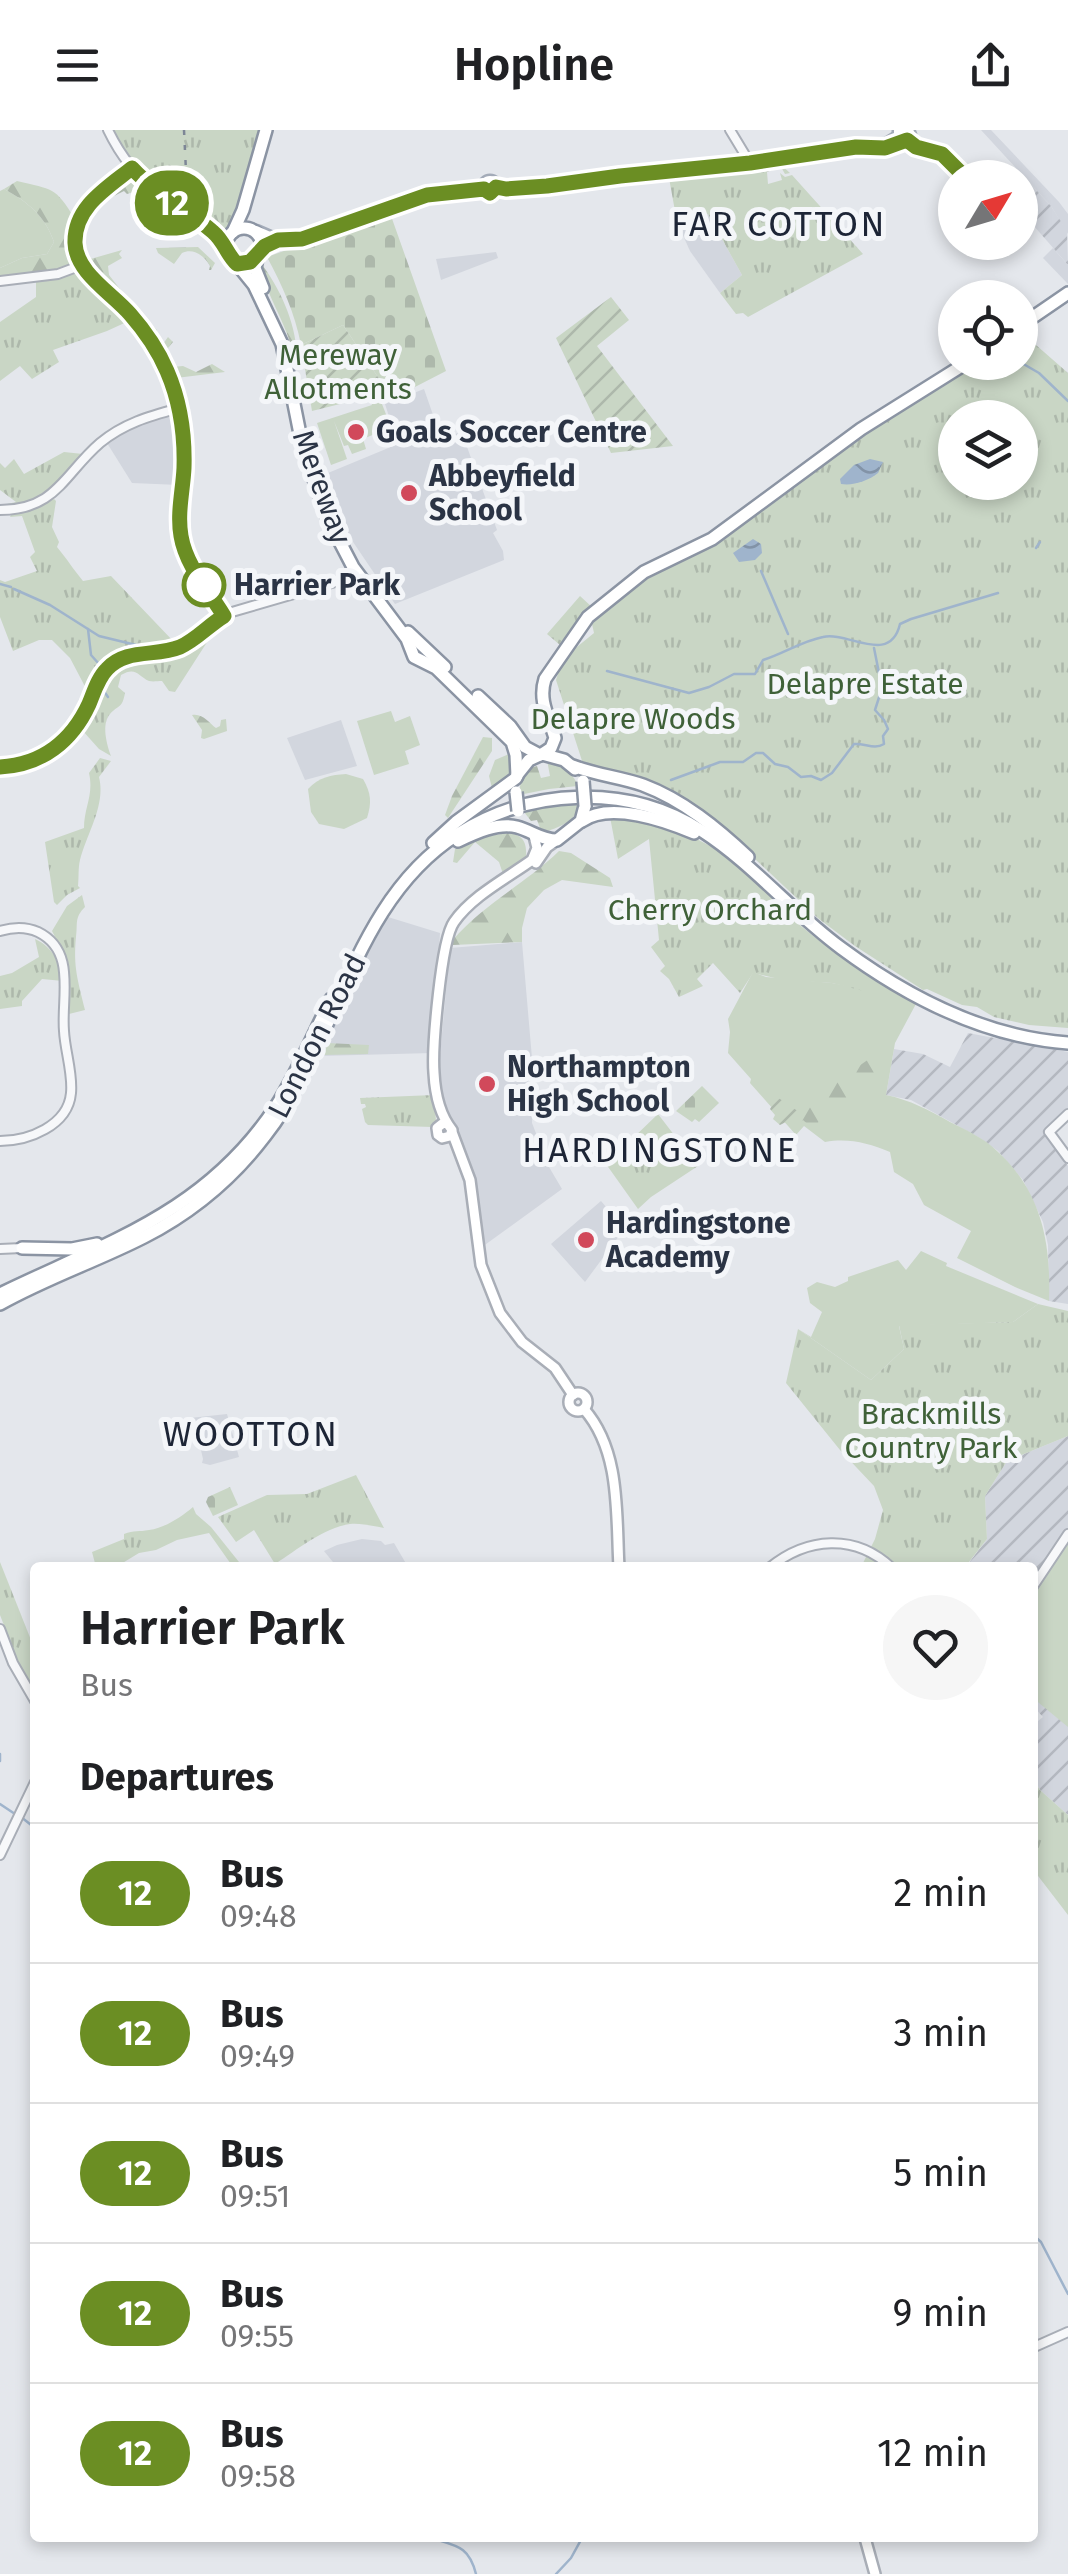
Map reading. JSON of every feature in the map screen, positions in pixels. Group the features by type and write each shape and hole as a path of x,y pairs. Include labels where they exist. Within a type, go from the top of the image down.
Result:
{"highway":[{"path":"269,130 249,219 263,242 250,262 237,264 227,250 269,130"},
{"path":"233,233 246,228 256,230"},
{"name":"Mereway","path":"260,252 256,275 290,352 317,473 352,556 405,628 502,718 526,747 541,754"},
{"name":"Mereway","path":"237,264 254,285 276,326 288,365 307,463 351,572 404,635 417,660 436,668 512,742 516,777"},
{"path":"1038,314 1068,293"},
{"path":"426,850 516,777 525,763 551,748 555,738 542,688 578,630 602,605 644,572 712,538 862,428 939,380"},
{"path":"544,707 559,730 568,764 583,781 585,806 581,822"},
{"path":"541,754 593,774 642,785 680,803 726,837 768,879"},
{"path":"516,777 518,811 531,834"},
{"name":"London Road","path":"0,1294 139,1230 204,1187 232,1161 276,1106 376,909 426,850 470,820 524,797 578,789 632,798"},
{"path":"632,798 678,810 705,825 840,942 898,980 987,1022 1040,1038"},
{"path":"632,798 687,822 745,864 837,946 895,984 985,1028 1068,1041"},
{"name":"London Road","path":"0,1306 178,1218 240,1166 284,1111 305,1074 382,910 430,853 462,831 512,808 551,799 632,798"},
{"path":"358,956 404,885 458,841 493,828 511,826 558,840 590,816 640,816 665,821 745,864"},
{"path":"22,1248 82,1248 139,1230"}],"main road":[{"path":"256,230 278,240 302,239 427,195 547,186 856,147 885,148 904,133"},
{"path":"260,252 278,240"},
{"path":"531,834 537,848 532,860 465,909 450,928 444,949 434,1066 446,1130 461,1151 473,1196 481,1265 500,1313 522,1342 554,1368 572,1395 584,1396 584,1409 598,1428 608,1453 619,1562"},
{"path":"465,909 529,869 558,840"},
{"path":"865,2542 875,2574"}],"street":[{"path":"108,130 132,168 159,194 215,233 227,250"},
{"path":"730,130 750,163"},
{"path":"132,168 98,195 82,214 76,232 76,253 82,265 127,310 165,367 179,408 184,445 180,533 191,564 224,616"},
{"path":"215,233 233,233"},
{"path":"0,281 58,274 82,265"},
{"path":"0,510 32,506 46,499 114,432 145,417 179,408"},
{"path":"0,767 18,766 61,745 82,719 110,666 130,656 180,647 224,616 351,572"},
{"path":"0,931 24,928 40,933 62,958 66,978 64,1032 72,1094 62,1116 47,1128 19,1140 0,1141"},
{"path":"1068,1114 1049,1132 1068,1158"},
{"path":"0,1249 22,1248"},
{"path":"1038,1579 1068,1534"},
{"path":"778,1562 798,1549 824,1542 856,1546 885,1562"},
{"path":"0,1629 30,1692"},
{"path":"0,1855 30,1792"},
{"path":"1038,2345 1068,2332"}],"shaded area":[{"path":"981,130 991,130 1019,160 1009,160"},
{"path":"1038,180 1068,214 1068,234 1038,192"},
{"path":"1038,192 1067,231 1068,265 1038,231"},
{"path":"708,214 742,275 720,293 690,251 677,222"},
{"path":"1053,248 1068,265 1068,284 1043,258"},
{"path":"496,252 498,258 441,280 436,259"},
{"name":"Abbeyfield School","path":"424,389 440,435 462,433 504,560 395,604 347,533 328,473 398,444 385,404"},
{"path":"173,414 180,441 179,485 132,483 107,443 137,425"},
{"path":"341,720 357,766 305,780 287,738"},
{"path":"388,917 440,933 432,1053 320,1056 359,970"},
{"name":"Northampton High School","path":"522,942 533,1070 532,1123 562,1189 482,1247 460,1140 442,1098 439,1066 450,948"},
{"path":"968,1033 1068,1052 1068,1111 1045,1131 1068,1166 1068,1304 1049,1301 1048,1245 1043,1222 1023,1180 998,1151 911,1100 886,1095 894,1049 923,1054 950,1067"},
{"name":"Hardingstone Academy","path":"601,1201 622,1226 617,1232 619,1236 585,1282 551,1244"},
{"path":"227,1414 239,1457 210,1465 202,1463 198,1437 185,1439 190,1418"},
{"path":"1068,1436 1068,1815 1038,1786 1038,1721 1043,1717 1038,1712 1038,1562 970,1562 987,1539 985,1496 1007,1461"},
{"path":"362,1539 385,1545 394,1543 405,1562 333,1562 324,1551"}],"green space":[{"path":"111,130 263,130 233,228 208,223 162,191 137,167"},
{"path":"779,163 790,173 785,174 781,167 767,172 768,184 782,180 780,173 785,177 792,175 863,254 748,317 736,314 720,293 742,275 708,214 677,222 669,178"},
{"path":"130,177 157,203 145,194 124,191 106,200 106,194"},
{"path":"17,181 52,191 68,208 75,219 67,245 72,266 0,277 0,268 22,258 47,254 54,242 35,211 4,189"},
{"path":"4,189 35,211 54,242 47,254 22,258 0,268 0,191"},
{"path":"390,213 446,371 413,388 406,380 388,392 343,325 301,345 287,300 267,257"},
{"path":"198,247 215,263 211,270 198,254 182,253 174,264 156,248"},
{"path":"122,250 122,258 108,266 109,275 157,330 157,337 87,260"},
{"path":"260,262 285,305 297,354 270,295"},
{"path":"83,272 131,320 53,350 59,362 32,379 20,366 0,381 0,322 36,297 36,282"},
{"path":"611,297 629,320 597,346 673,446 611,453 556,338"},
{"name":"Mereway Allotments","path":"343,325 388,392 312,411 301,345"},
{"path":"168,337 173,342 168,348 172,367 183,366 196,372 212,364 225,372 176,378 160,348"},
{"name":"Delapre Estate","path":"1038,347 1068,373 1068,1028 994,1017 977,1007 923,990 819,919 705,816 584,767 556,680 561,664 594,633 592,624 596,618 651,574 709,547 865,432 947,380 1038,380"},
{"name":"Goals Soccer Centre","path":"380,399 391,427 363,439 366,449 352,454 348,445 344,446 334,421 347,459 331,465 317,423"},
{"path":"64,452 83,454 42,496 8,506 16,502 0,490 0,463 5,468 14,459 24,474"},
{"path":"54,499 52,527 59,542 57,547 83,581 111,576 175,643 123,653 102,671 90,696 70,658 52,640 39,640 13,651 0,617 0,580 5,582 37,571 30,557 35,552 22,516 10,517"},
{"path":"580,596 593,608 560,645 547,634"},
{"path":"210,633 175,692 169,691 162,681 149,681 134,672 121,675 118,687 125,693 124,698 106,723 111,756 82,730 112,669 135,657 182,651"},
{"path":"391,711 395,722 410,716 420,745 405,751 409,764 374,775 357,721"},
{"path":"192,715 203,717 216,728 226,719 227,731 201,738 202,730"},
{"path":"483,737 492,738 492,751 448,818 445,815 452,796"},
{"path":"509,754 513,764 510,772 492,788 489,776 495,760"},
{"path":"100,758 111,761 99,777 98,808 79,863 80,888 57,905 45,842 84,828 89,773"},
{"path":"547,760 566,770 578,786 519,795 521,780 528,770 537,766 541,778 550,776"},
{"path":"346,774 363,779 366,784 370,798 367,818 344,829 319,824 311,812 308,789 326,777"},
{"path":"581,800 570,820 548,831 524,812 525,809"},
{"name":"Cherry Orchard","path":"610,817 665,827 716,849 746,871 814,936 911,998 908,1002 832,983 783,980 753,973 740,993 713,963 697,979 703,986 679,997 660,971 665,966 651,947 659,940 649,839 618,859"},
{"path":"508,833 523,841 526,858 503,874 499,862 475,842 457,863 453,862 455,849 482,837"},
{"path":"559,851 571,853 610,878 613,887 562,880 544,890 527,908 522,942 453,945 452,941 477,916"},
{"path":"82,895 85,907 77,921 75,957 85,1010 69,1014 68,962 52,931 67,906"},
{"path":"35,939 55,956 63,981 42,979 22,1006 0,1009 0,976 39,957"},
{"path":"753,972 766,977 832,983 917,1002 895,1043 886,1095 919,1106 975,1135 1012,1167 1041,1220 1048,1259 1049,1301 957,1258 971,1231 924,1205 913,1184 894,1172 890,1152 858,1142 825,1142 804,1126 796,1135 728,1053 728,1019"},
{"path":"327,1043 369,1045 368,1054 322,1055"},
{"path":"869,1059 882,1077 880,1095 875,1096 873,1083 863,1084 812,1128 803,1120 793,1128 789,1123 803,1114 795,1105"},
{"path":"702,1086 719,1103 699,1122 692,1122 676,1111"},
{"path":"434,1095 436,1121 432,1127 365,1122 362,1109 366,1107 360,1098"},
{"path":"777,1097 802,1114 780,1125 770,1109"},
{"path":"658,1114 698,1166 638,1209 606,1164"},
{"path":"921,1251 947,1263 946,1266 1038,1304 1013,1322 899,1326 904,1349 871,1380 798,1329 811,1337 822,1312 810,1303 807,1288 817,1282 835,1287 848,1281 848,1277 898,1260 906,1270"},
{"name":"Brackmills Country Park","path":"1038,1304 1068,1311 1068,1436 1007,1461 985,1496 987,1539 969,1562 864,1562 883,1510 874,1486 786,1383 798,1329 871,1380 904,1349 899,1325 1013,1322"},
{"path":"356,1475 384,1528 340,1526 274,1562 254,1530 236,1542 218,1517 267,1495 307,1494"},
{"path":"230,1487 238,1505 213,1516 206,1502 208,1497"},
{"path":"193,1507 239,1562 229,1562 209,1533 177,1540 124,1562 95,1562 92,1552 124,1539 124,1534 155,1529"},
{"path":"1068,1544 1068,1727 1038,1702 1038,1585"},
{"path":"0,1562 30,1637 30,1687 25,1680 0,1615"},
{"path":"1038,1787 1068,1815 1068,1915 1038,1876"}],"water":[{"path":"870,459 883,462 878,473 860,482 841,484 840,479 854,465"},
{"path":"753,539 761,544 762,553 755,560 739,562 733,553"}],"waterway":[{"path":"1038,372 1068,401"},
{"path":"1036,548 1040,542"},
{"path":"761,571 788,634"},
{"path":"0,584 11,587"},
{"path":"14,589 50,605 99,636 136,645"},
{"path":"607,671 689,693 734,674 755,674 763,660 815,639 833,636 867,644 887,643 900,624 911,619 998,593"},
{"path":"88,629 91,655 100,672"},
{"path":"671,780 720,762 743,762 756,753 763,753 801,777 821,780 832,773 854,744 884,744 883,736 888,729 875,710 882,688 874,648"},
{"path":"103,690 108,697"},
{"path":"0,1754 0,1761"},
{"path":"0,1804 15,1814"},
{"path":"21,1817 30,1824"},
{"path":"1038,2239 1068,2294"},
{"path":"443,2542 466,2552 476,2574"},
{"path":"556,2574 580,2542"}],"railway":[{"path":"184,130 186,171"}],"bus line":[{"name":"12","path":"0,767 18,766 61,745 82,719 103,673 118,660 180,647 224,616 191,564 180,533 184,445 179,408 165,367 140,326 90,274 76,253 78,221 85,209 132,168 159,194 215,233 232,259 244,264 278,240 302,239 427,195 484,189 490,193 496,187 547,186 856,147 885,148 902,140 950,160"}],"place":[{"name":"Goals Soccer Centre","path":"356,432"},
{"name":"Abbeyfield School","path":"409,493"},
{"name":"Harrier Park","path":"204,585"},
{"name":"Northampton High School","path":"487,1084"},
{"name":"Hardingstone Academy","path":"586,1240"}],"district":[{"name":"FAR COTTON","path":"779,224"},
{"name":"HARDINGSTONE","path":"660,1150"},
{"name":"WOOTTON","path":"251,1434"}],"park label":[{"name":"Delapre Woods","path":"633,719"}]}
